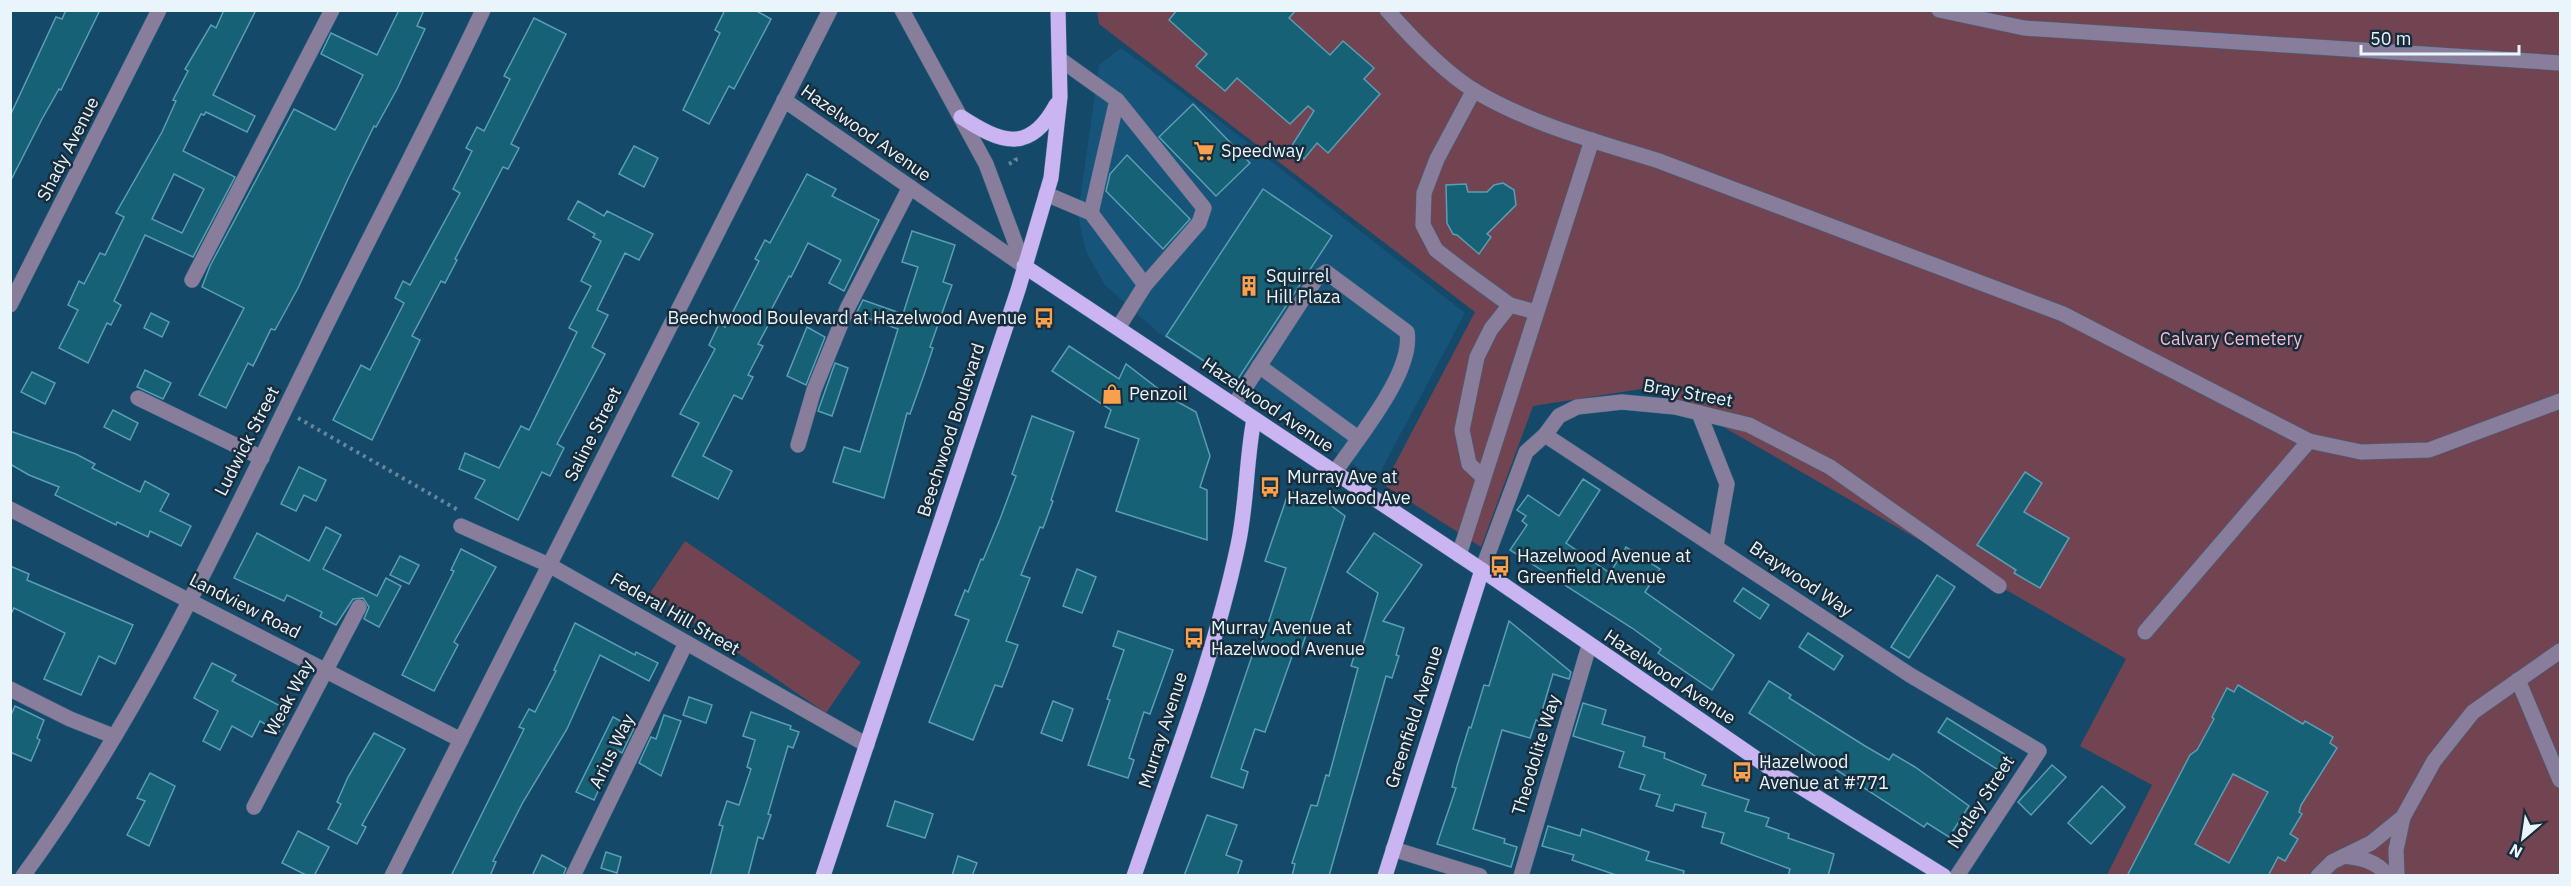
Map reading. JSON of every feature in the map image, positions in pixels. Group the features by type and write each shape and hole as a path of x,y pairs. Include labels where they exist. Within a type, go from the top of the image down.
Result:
{"main road":[{"name":"Beechwood Boulevard","path":"823,876 1046,194 1056,143 1060,97 1059,10"},
{"path":"961,117 990,136 1010,140 1027,136 1047,122 1060,97"},
{"name":"Hazelwood Avenue","path":"1024,266 1482,570 1589,646 1770,768 1944,876"},
{"name":"Murray Avenue","path":"1134,876 1227,593 1239,542 1248,447 1254,419"},
{"name":"Greenfield Avenue","path":"1385,876 1482,570"}],"street":[{"name":"Shady Avenue","path":"10,305 159,10"},
{"path":"192,280 332,10"},
{"name":"Ludwick Street","path":"23,876 44,847 113,736 189,600 262,458 483,10"},
{"name":"Saline Street","path":"392,876 830,10"},
{"path":"902,10 986,164 1024,266"},
{"path":"1387,10 1412,38 1474,90 1526,115 1592,140 1659,161 2063,314 2309,441 2361,452 2429,450 2560,401"},
{"path":"1940,10 2024,28 2560,63"},
{"path":"1060,60 1117,99 1204,208 1199,223 1145,285 1118,328"},
{"path":"1474,90 1437,159 1424,193 1423,225 1436,250 1510,305 1536,312"},
{"path":"1091,213 1117,99"},
{"name":"Hazelwood Avenue","path":"784,100 1024,266"},
{"path":"1459,555 1592,140"},
{"path":"798,445 814,390 847,309 910,187"},
{"path":"1046,194 1091,213 1145,285"},
{"path":"1234,405 1316,279 1326,272 1407,332 1409,342 1405,360 1386,396 1335,472"},
{"path":"1483,477 1469,464 1462,430 1477,357 1491,329 1510,305"},
{"path":"1259,366 1358,438"},
{"path":"138,398 262,458"},
{"name":"Bray Street","path":"1482,570 1526,452 1545,435 1559,416 1577,407 1622,402 1675,407 1749,425 1830,467 1999,586"},
{"path":"1699,412 1727,484 1716,546"},
{"name":"Braywood Way","path":"1545,435 1910,675 2039,751"},
{"path":"2145,632 2309,441"},
{"name":"Landview Road","path":"10,509 461,740"},
{"name":"Federal Hill Street","path":"463,520 549,565 867,745"},
{"name":"Weak Way","path":"254,807 359,607"},
{"name":"Arius Way","path":"573,876 686,643"},
{"name":"Theodolite Way","path":"1521,876 1589,646"},
{"path":"2397,876 2396,850 2403,817 2434,761 2473,712 2560,651"},
{"path":"2518,680 2560,780"},
{"path":"10,689 70,719 113,736"},
{"name":"Notley Street","path":"1957,876 2039,751"},
{"path":"2319,876 2332,862 2371,843 2403,817"},
{"path":"1393,849 1480,876"},
{"path":"2344,856 2361,858 2382,868 2388,876"}],"path":[{"path":"285,410 463,520"}],"shaded area":[{"path":"1121,48 1208,112 1465,313 1376,480 1159,333 1105,285 1086,252 1078,215 1099,65"}],"green space":[{"name":"Calvary Cemetery","path":"1097,11 2560,11 2560,875 2107,875 2152,785 2080,746 2126,659 1654,387 1533,406 1481,547 1384,485 1475,312 1099,24"},
{"path":"685,541 861,662 826,713 650,593"}],"building":[{"path":"66,10 100,10 61,90 59,89 42,119 10,182 10,116 56,17 62,19"},
{"path":"224,10 256,10 213,95 255,116 247,132 206,112 204,115 201,114 183,151 235,177 193,257 145,235 114,301 121,305 111,325 107,323 88,363 59,348 78,310 68,305 79,281 84,284 100,253 105,255 124,217 116,213 162,132 176,101 173,100 188,71 185,69 211,25 216,28","holes":["174,174 204,189 182,233 152,219"]},
{"path":"399,10 424,10 417,26 425,29 397,89 376,127 374,126 348,179 298,288 275,330 271,329 253,366 248,363 226,408 199,395 244,308 202,287 210,266 294,109 335,130 338,125 363,75 321,54 331,33 377,55"},
{"path":"725,10 755,10 771,19 734,89 729,86 709,124 683,110 720,33 715,30"},
{"path":"1177,10 1296,10 1289,18 1330,55 1343,41 1374,68 1364,79 1380,94 1328,153 1317,143 1304,159 1291,147 1314,111 1308,106 1290,124 1237,78 1225,91 1196,66 1207,54 1169,20"},
{"path":"534,18 566,34 511,144 519,148 508,169 503,167 445,283 441,281 412,336 420,340 372,440 333,420 361,365 370,370 404,303 395,298 403,281 410,285 460,193 453,189 472,151 466,148 477,127 484,131 510,79 504,76"},
{"name":"Speedway","path":"1193,104 1250,163 1216,196 1159,137"},
{"path":"634,146 658,158 644,187 619,174"},
{"path":"1127,155 1190,219 1163,249 1106,191 1110,174"},
{"path":"807,174 836,189 832,196 879,220 844,291 829,283 841,260 808,243 768,316 772,318 758,344 763,346 748,375 753,377 742,399 734,395 703,456 732,471 718,499 672,476 699,423 680,414 715,349 709,345 719,324 725,327 759,261 755,259 765,240 770,243"},
{"path":"1503,183 1514,190 1516,205 1487,234 1491,237 1479,254 1453,234 1447,223 1446,185 1466,184 1468,192 1487,192 1494,185"},
{"name":"Squirrel Hill Plaza","path":"1263,189 1332,236 1236,382 1166,336"},
{"path":"578,201 604,216 607,211 653,234 639,260 625,253 597,310 608,315 592,347 605,354 557,444 564,448 550,476 542,472 518,520 475,498 485,480 459,469 465,453 499,468 521,426 529,430 577,332 569,328 591,286 581,281 601,241 593,237 595,234 568,219"},
{"path":"912,231 955,245 943,282 952,285 930,347 933,348 925,372 910,414 907,413 884,498 833,482 844,447 860,452 898,329 856,314 863,300 903,314 918,267 902,262"},
{"path":"151,313 169,322 162,337 144,328"},
{"path":"807,327 825,337 806,385 787,376"},
{"path":"1069,346 1119,379 1126,364 1169,397 1196,412 1210,456 1200,487 1207,490 1207,540 1116,511 1139,439 1105,427 1111,410 1052,371"},
{"path":"835,363 848,368 832,416 818,411"},
{"path":"145,370 171,383 163,399 137,387"},
{"path":"32,372 55,383 45,404 21,392"},
{"path":"113,410 138,423 130,440 104,427"},
{"path":"1032,416 1074,432 1043,528 1040,527 1021,575 1030,578 1006,641 1018,645 1002,687 995,685 973,740 929,722 969,620 955,615 965,590 968,592 981,559 983,560 1000,519 1016,476 1012,474"},
{"path":"10,431 76,454 95,464 92,468 140,492 145,481 169,494 160,511 191,526 181,546 150,531 148,537 117,522 116,525 55,495 59,487 29,475 10,464"},
{"path":"299,467 326,480 316,501 304,495 296,511 281,504"},
{"path":"2025,472 2042,483 2024,512 2069,538 2040,588 2014,573 2016,570 1977,545"},
{"path":"1583,479 1600,490 1566,543 1610,573 1626,547 1660,569 1645,592 1734,655 1712,690 1658,653 1661,649 1632,628 1510,550 1527,525 1522,521 1526,516 1517,510 1528,495 1559,516"},
{"path":"1289,491 1329,504 1345,516 1300,653 1294,651 1265,732 1255,729 1241,769 1248,772 1243,788 1211,777 1254,650 1259,652 1286,568 1265,561"},
{"path":"326,527 341,535 323,569 377,596 386,578 401,586 379,627 364,619 369,607 363,598 353,599 336,625 320,617 322,612 287,595 284,601 234,578 257,533 309,561"},
{"path":"1374,533 1422,565 1383,621 1404,628 1396,655 1399,656 1392,678 1386,676 1329,876 1292,876 1295,864 1292,863 1311,805 1317,806 1326,775 1329,776 1358,668 1351,666 1358,644 1363,645 1378,593 1347,572"},
{"path":"461,549 496,567 454,642 458,645 434,691 402,675 454,571 451,570"},
{"path":"400,556 419,565 409,584 390,575"},
{"path":"10,566 29,574 27,580 133,625 115,664 99,656 81,695 44,679 65,633 14,608 10,616"},
{"path":"1077,569 1096,577 1082,613 1063,606"},
{"path":"1937,575 1955,587 1909,658 1891,647"},
{"path":"1743,588 1769,605 1760,619 1734,601"},
{"path":"1509,621 1571,672 1569,679 1553,674 1539,721 1536,720 1530,738 1502,730 1473,829 1505,839 1504,843 1517,847 1511,867 1437,844 1456,788 1452,787 1469,727 1471,728 1484,685 1489,686"},
{"path":"575,623 635,655 636,652 658,663 649,681 600,655 567,729 523,802 493,861 496,862 490,876 451,876 524,729 519,727 529,709 535,712 556,671 554,670"},
{"path":"1118,631 1173,650 1150,714 1144,712 1129,758 1134,760 1128,778 1088,765 1124,650 1113,646"},
{"path":"1808,633 1843,656 1834,670 1799,647"},
{"path":"212,663 236,675 232,681 290,711 279,732 260,721 252,737 232,726 220,750 203,741 218,711 194,698"},
{"path":"1769,681 1791,695 1789,698 1865,746 1889,760 1893,754 1915,767 1969,806 1949,837 1927,823 1924,827 1749,713"},
{"path":"2238,685 2303,724 2305,721 2333,737 2330,743 2337,748 2301,805 2299,812 2302,814 2290,834 2298,839 2285,861 2278,857 2268,876 2127,876 2190,755 2197,750 2214,719 2212,717 2227,688 2234,692","holes":["2233,774 2268,792 2229,863 2195,844"]},
{"path":"689,697 712,705 706,723 683,715"},
{"path":"1053,701 1073,709 1062,741 1041,733"},
{"path":"1583,703 1606,710 1602,724 1645,737 1643,746 1665,753 1664,758 1706,775 1702,785 1749,800 1745,811 1769,818 1766,826 1789,834 1788,838 1834,854 1828,876 1788,876 1790,869 1721,843 1724,833 1702,827 1706,813 1675,804 1673,811 1656,806 1660,795 1640,789 1645,775 1619,767 1624,752 1573,736"},
{"path":"15,706 44,720 37,738 40,740 31,761 10,752 10,717"},
{"path":"751,712 791,726 790,729 799,732 793,748 788,746 768,814 771,815 763,839 758,837 748,876 710,876 723,826 719,825 727,801 739,805 751,769 747,767 755,740 743,736"},
{"path":"664,715 681,721 661,776 639,763 651,737 656,739"},
{"path":"613,717 634,728 622,753 617,750 594,800 576,792"},
{"path":"1947,718 2012,759 2003,773 1938,732"},
{"path":"374,733 405,749 362,825 366,827 357,844 328,829 341,804 337,802 348,777"},
{"path":"2052,765 2066,777 2031,815 2018,802"},
{"path":"150,773 175,786 149,846 127,835 145,801 137,798"},
{"path":"2102,786 2125,807 2091,844 2068,823"},
{"path":"895,801 933,814 925,838 887,826"},
{"path":"1207,815 1237,825 1226,855 1242,861 1237,876 1184,876"},
{"path":"1548,826 1580,836 1582,829 1649,852 1646,860 1684,871 1683,876 1619,876 1572,860 1574,855 1542,846"},
{"path":"298,831 329,847 314,876 308,876 282,863"},
{"path":"606,852 621,857 617,873 601,868"},
{"path":"542,855 566,868 563,876 532,876"},
{"path":"958,856 977,863 972,876 952,876"}],"place":[{"name":"Speedway","path":"1204,151"},
{"name":"Squirrel Hill Plaza","path":"1249,286"},
{"name":"Beechwood Boulevard at Hazelwood Avenue","path":"1044,318"},
{"name":"Penzoil","path":"1112,394"},
{"name":"Murray Ave at Hazelwood Ave","path":"1270,487"},
{"name":"Hazelwood Avenue at Greenfield Avenue","path":"1500,566"},
{"name":"Murray Avenue at Hazelwood Avenue","path":"1194,638"},
{"name":"Hazelwood Avenue at #771","path":"1742,772"}]}
